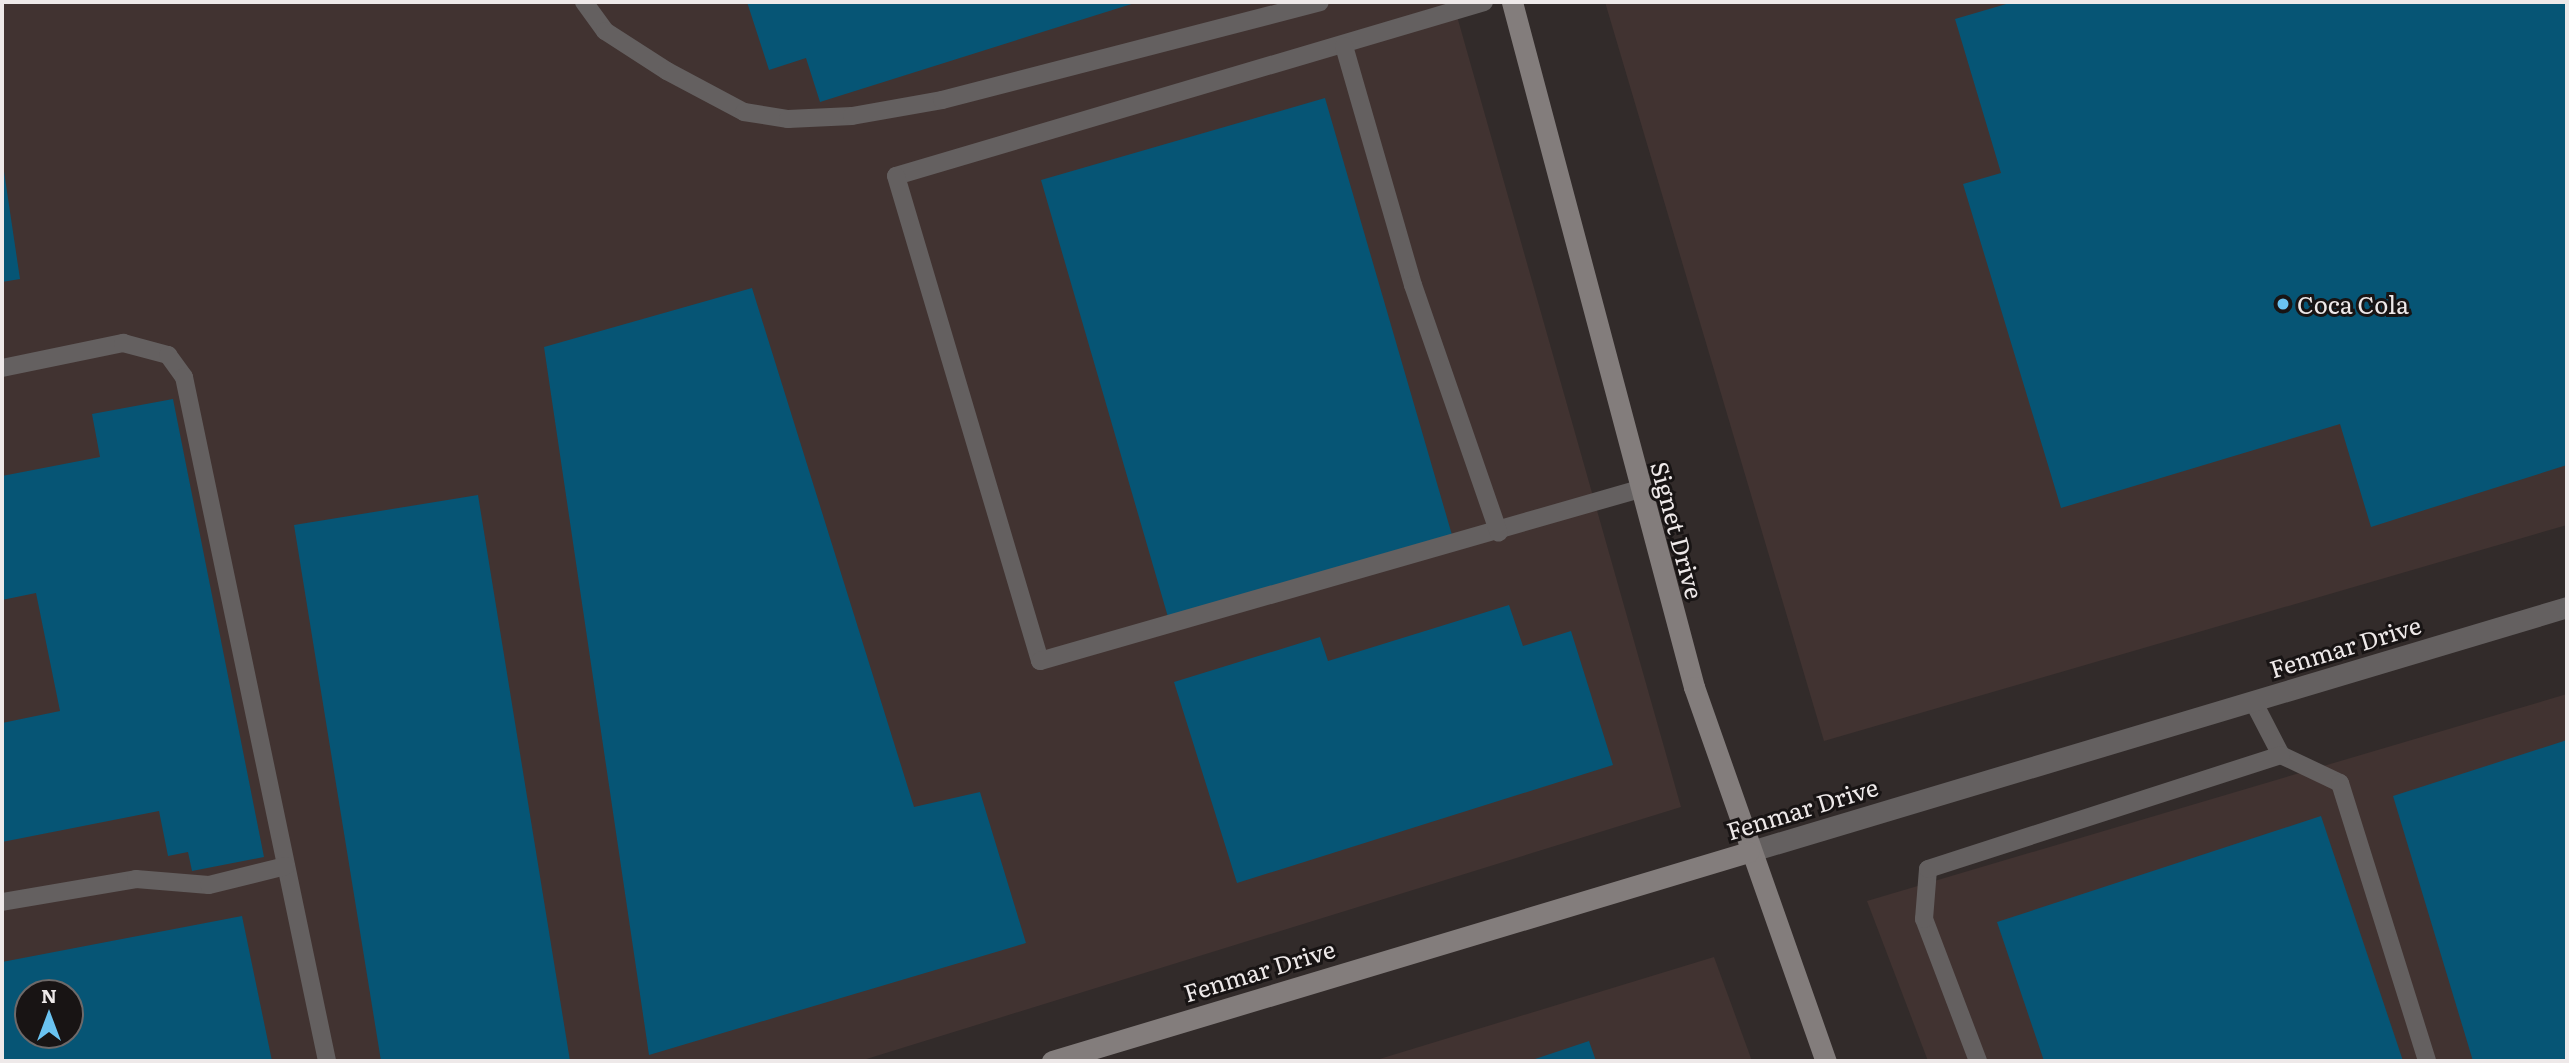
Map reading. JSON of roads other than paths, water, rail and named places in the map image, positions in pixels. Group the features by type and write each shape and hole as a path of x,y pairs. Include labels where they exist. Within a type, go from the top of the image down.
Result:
{"street":[{"name":"Signet Drive","path":"1512,2 1640,489 1748,852 1826,1061"},
{"name":"Fenmar Drive","path":"1052,1061 2567,607"}],"lane":[{"path":"584,2 605,31 667,71 744,112 788,119 852,116 942,100 1320,2"},
{"path":"1485,2 1344,46 896,176 1040,661 1499,533 1640,489"},
{"path":"1344,46 1413,285 1499,533"},
{"path":"2,368 123,343 168,355 184,377 327,1061"},
{"path":"2253,701 2281,755 2340,783 2427,1061"},
{"path":"1978,1061 1924,919 1928,869 2281,755"},
{"path":"2,902 135,879 209,885 286,866"}],"place":[{"name":"Coca Cola","path":"2283,304"}]}
